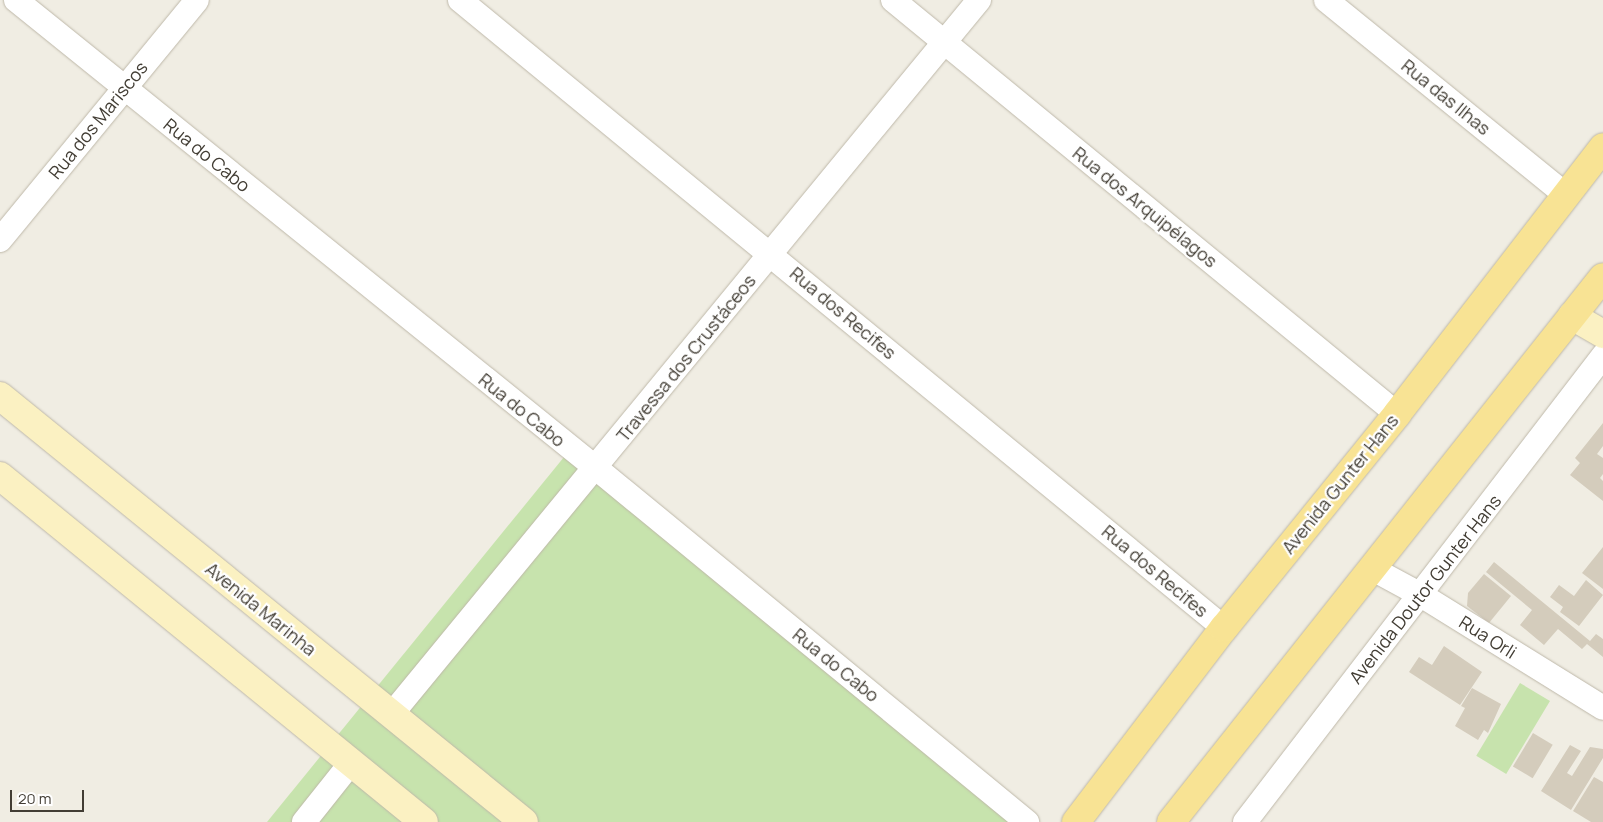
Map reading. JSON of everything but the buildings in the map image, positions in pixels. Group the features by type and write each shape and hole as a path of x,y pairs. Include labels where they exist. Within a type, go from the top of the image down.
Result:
{"main road":[{"name":"Avenida Gunter Hans","path":"1076,822 1224,628 1397,414 1603,147"},
{"path":"1171,822 1603,277"}],"street":[{"name":"Rua do Cabo","path":"16,0 596,468 1027,822"},
{"name":"Rua dos Mariscos","path":"0,240 197,0"},
{"name":"Rua dos Recifes","path":"460,0 771,253 1224,628"},
{"name":"Rua dos Arquipélagos","path":"893,0 1397,414"},
{"name":"Travessa dos Crustáceos","path":"391,715 980,0"},
{"name":"Rua das Ilhas","path":"1326,0 1565,194"},
{"path":"1572,316 1603,334"},
{"name":"Avenida Doutor Gunter Hans","path":"1245,822 1603,356"},
{"name":"Avenida Marinha","path":"0,396 524,822"},
{"path":"0,476 424,822"},
{"name":"Rua Orli","path":"1371,568 1421,595 1603,708"},
{"path":"304,822 351,763"}],"green space":[{"path":"564,457 1011,822 267,822"},
{"path":"1520,683 1550,701 1506,774 1476,756"}]}
